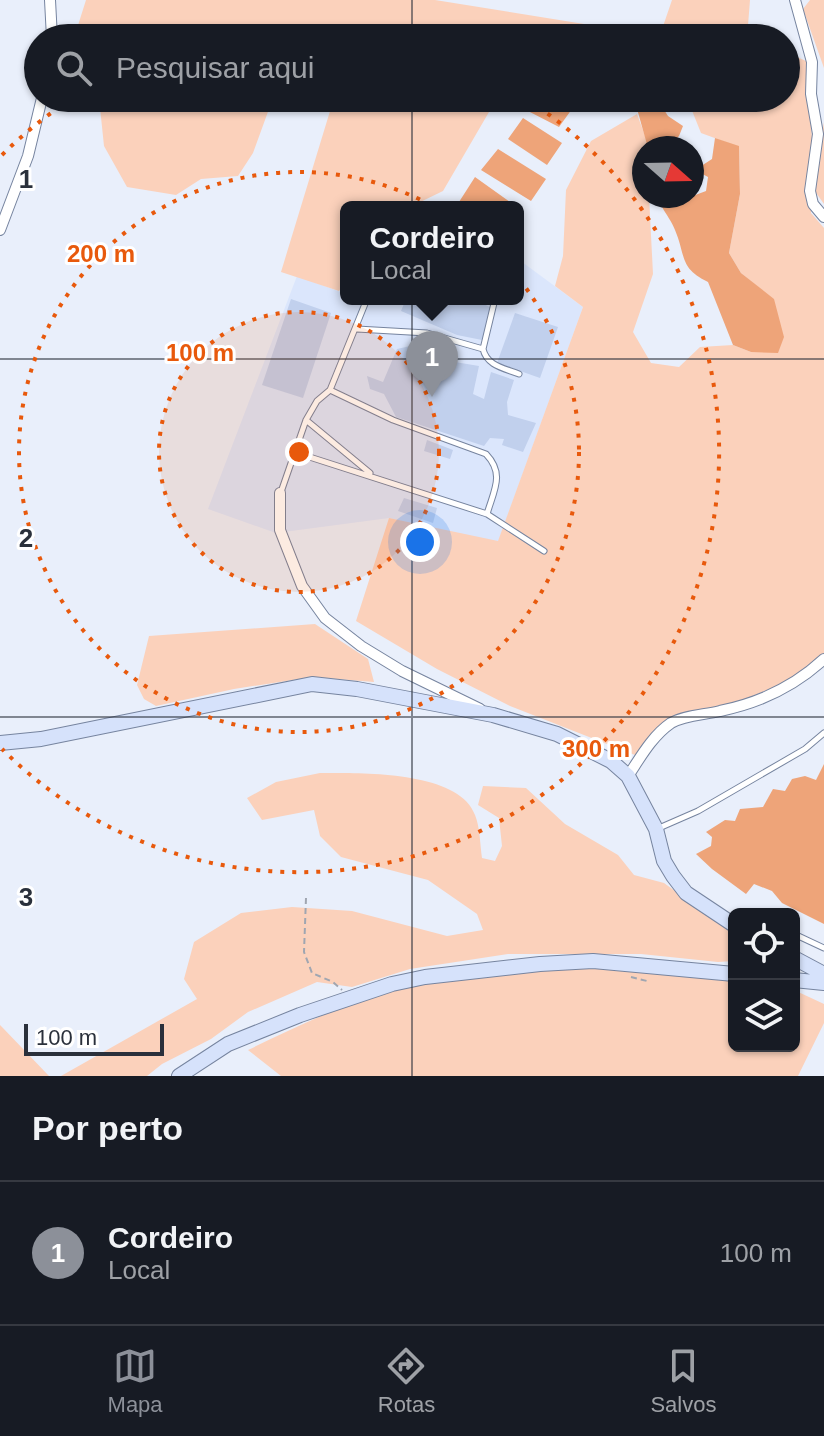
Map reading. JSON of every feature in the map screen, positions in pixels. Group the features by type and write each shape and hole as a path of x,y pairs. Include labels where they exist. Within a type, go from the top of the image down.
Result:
{"street":[{"path":"50,0 51,24"},
{"path":"795,0 812,62 811,94 818,134 810,191 813,204 824,217"},
{"path":"0,230 28,156 39,112"},
{"path":"280,493 280,530 302,586 325,618 361,646 402,671 493,715"},
{"path":"628,776 648,746 668,725 680,719 747,706 784,689 824,659"},
{"path":"0,743 41,739 312,684 357,689 493,715 557,734 611,761 628,776 656,829 664,861 679,884 686,893 728,921"},
{"path":"179,1076 228,1044 300,1015 392,984 425,977 593,961 728,973"},
{"path":"800,961 824,974"},
{"path":"800,981 824,983"}],"lane":[{"path":"280,493 306,420 317,401 330,390 365,305"},
{"path":"494,305 483,349 485,358 519,374"},
{"path":"357,329 427,333 483,349"},
{"path":"330,390 393,420 486,454 495,464 498,478 487,514"},
{"path":"306,420 372,475"},
{"path":"294,452 487,514 544,551"},
{"path":"656,829 698,811 805,749 824,733"},
{"path":"800,937 824,948"}],"path":[{"path":"306,898 304,952 312,973 333,982 352,998"}],"shaded area":[{"path":"86,0 435,0 584,24 78,24"},
{"path":"672,0 750,0 748,24 664,24"},
{"path":"810,0 824,0 824,68 803,9"},
{"path":"800,58 806,61 812,138 811,213 824,228 824,654 786,682 733,704 683,713 664,722 635,755 510,706 437,669 356,621 389,518 498,541 583,307 555,286 563,256 566,190 591,141 637,114 645,136 632,136 632,208 650,208 653,274 633,332 651,363 679,367 700,347 733,345 751,352 774,300 741,273 729,253 740,194 739,147 701,133 693,112 800,112"},
{"path":"100,112 268,112 253,153 238,176 201,179 176,195 127,187 104,146"},
{"path":"330,112 489,112 443,191 422,201 340,201 339,291 281,272"},
{"path":"530,112 570,112 559,127"},
{"path":"638,112 665,112 683,126 679,136 645,136"},
{"path":"523,118 562,143 547,165 508,139"},
{"path":"824,122 824,204 814,190"},
{"path":"715,138 739,146 740,194 729,253 741,273 774,299 784,337 778,353 751,352 733,345 708,282 688,266 674,227 663,208 704,208 708,177 704,175 704,164 712,159"},
{"path":"498,149 546,179 531,201 481,170"},
{"path":"475,177 509,201 460,201"},
{"path":"524,263 583,307 498,542 389,518 276,533 208,509 297,276 340,292 340,305 524,305"},
{"path":"315,624 368,659 374,682 312,677 234,689 156,706 144,699 137,685 149,636"},
{"path":"824,764 824,924 800,912 800,908 782,903 772,891 754,884 746,894 696,854 711,846 712,837 706,832 725,820 735,821 740,809 763,807 773,789 785,791 792,779 805,776 816,780"},
{"path":"320,773 358,773 406,777 449,789 465,800 475,815 482,858 495,861 502,846 499,818 478,805 483,786 526,788 565,824 618,855 634,875 664,883 728,930 728,961 641,954 508,954 410,969 352,987 317,982 248,1012 211,1039 162,1064 147,1076 61,1076 197,999 184,979 194,942 241,913 292,907 352,911 447,936 483,930 477,914 428,880 341,857 320,836 314,810 262,820 247,798 276,782"},
{"path":"592,968 728,980 728,1052 800,1052 800,993 824,1004 824,1023 798,1076 281,1076 248,1050 302,1024 377,995 420,985"},
{"path":"0,1025 2,1027 49,1076 0,1076"}],"building":[{"path":"291,299 331,313 303,398 262,385"},
{"path":"404,305 486,305 492,308 482,340 457,335 401,311"},
{"path":"515,313 558,327 540,378 497,363"},
{"path":"423,340 456,352 455,362 479,366 473,394 484,399 491,372 514,380 507,402 508,415 536,423 523,452 502,445 504,439 490,438 484,446 396,417 384,394 370,389 367,376 383,382 397,349 419,344"},
{"path":"427,440 453,450 450,459 424,451"},
{"path":"404,498 437,508 433,523 398,511"}],"place":[{"name":"Cordeiro","path":"432,397"}]}
